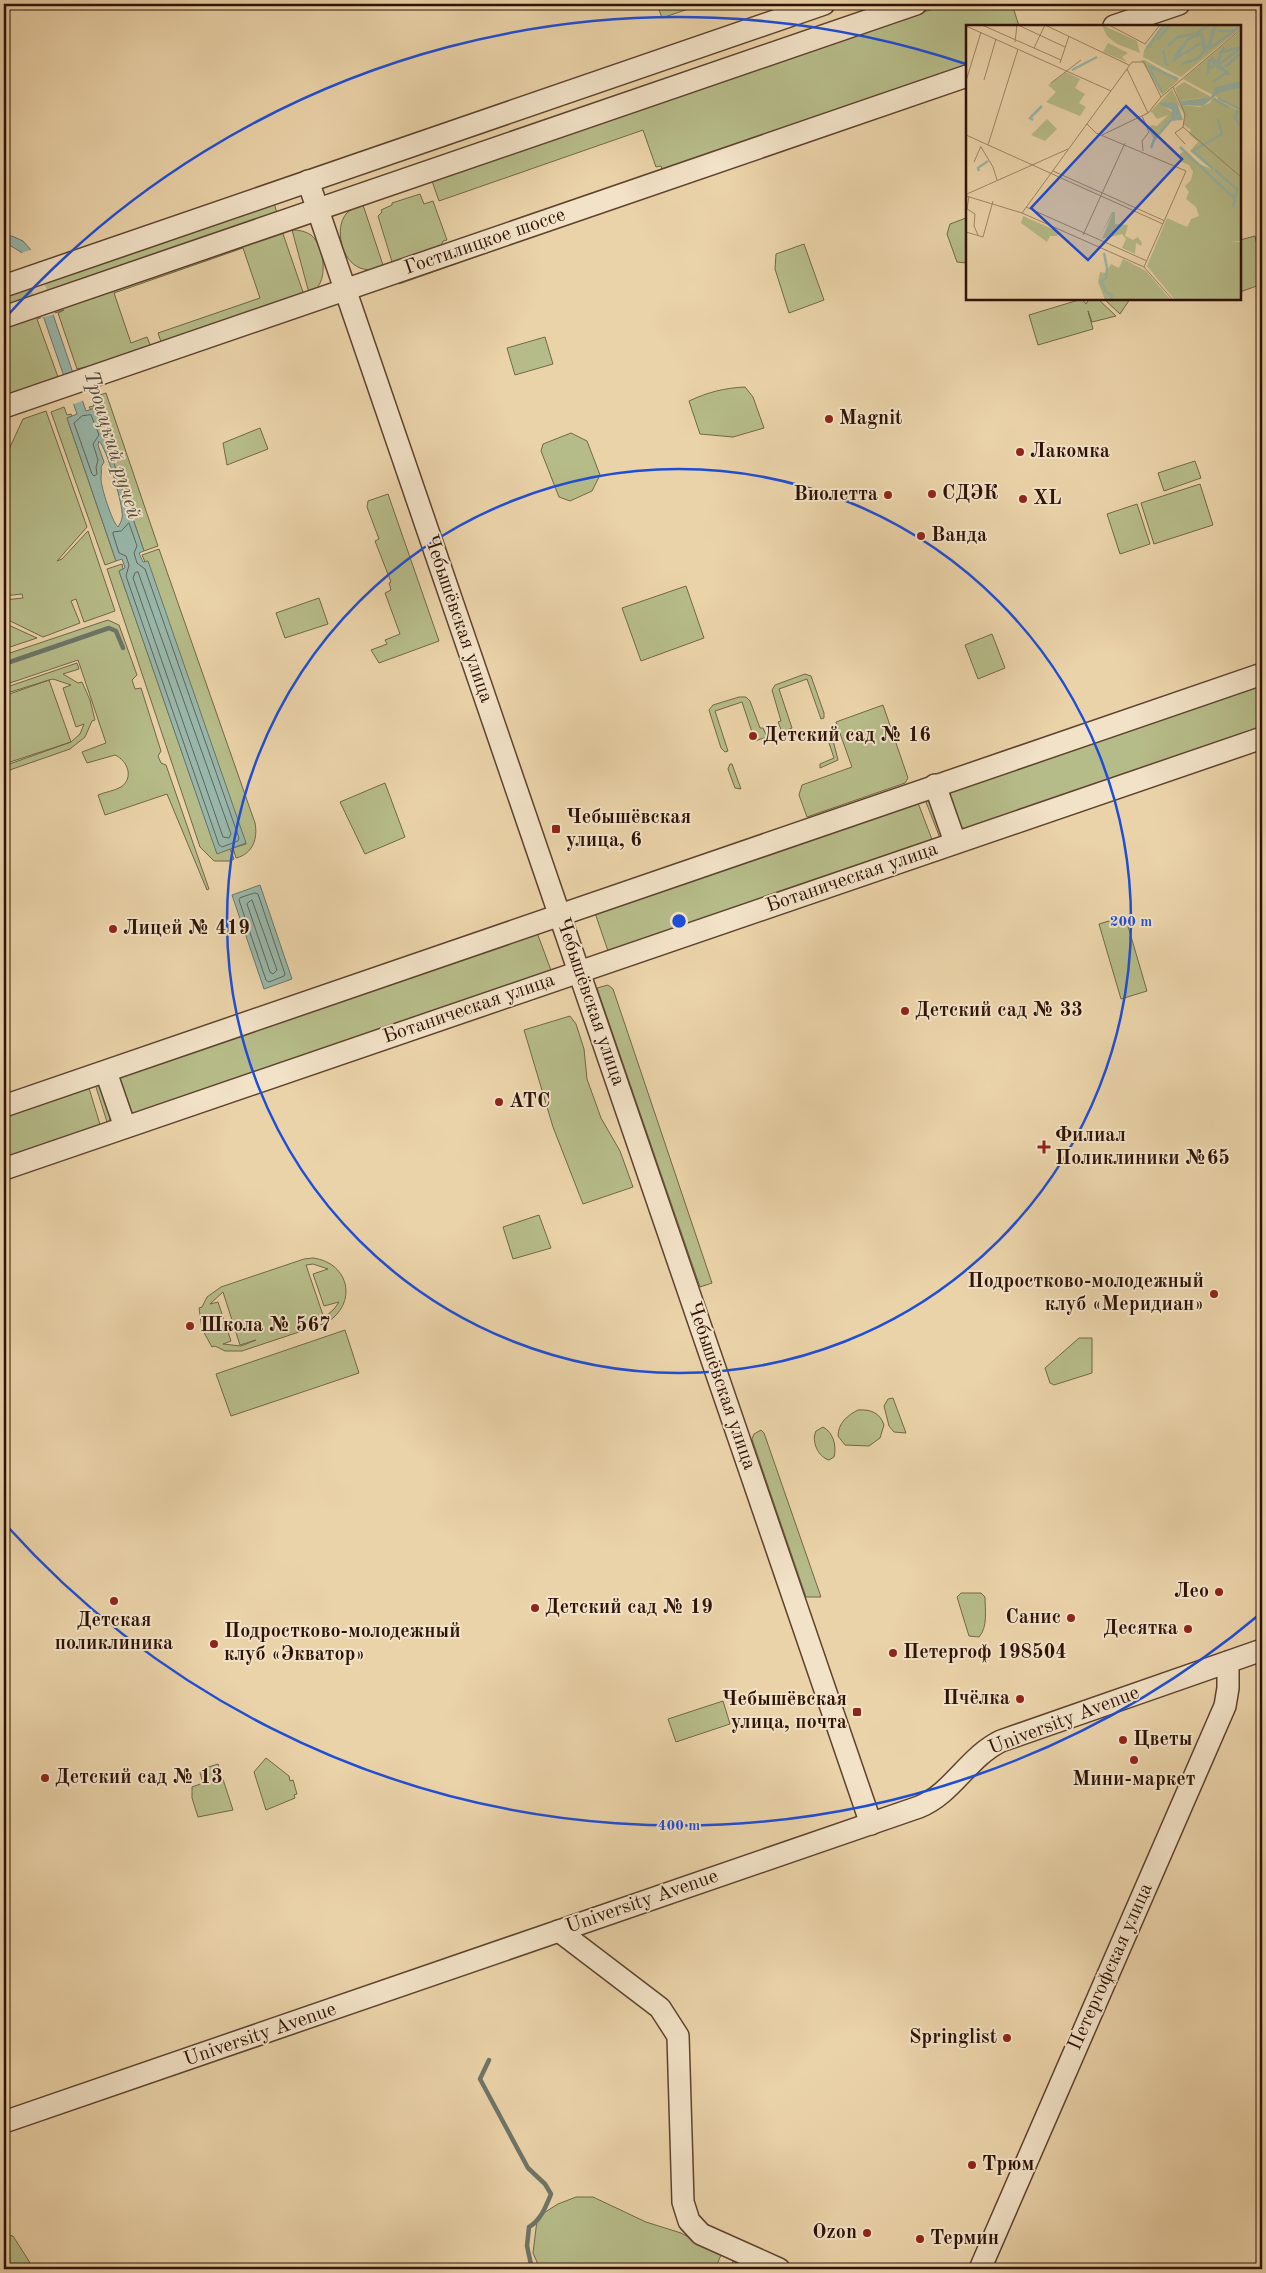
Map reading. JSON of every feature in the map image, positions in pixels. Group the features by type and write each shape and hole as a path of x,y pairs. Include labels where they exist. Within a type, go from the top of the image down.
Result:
{"street":[{"path":"11,284 824,4"},
{"path":"4,317 916,4"},
{"path":"1117,25 1179,4"},
{"name":"Гостилицкое шоссе","path":"4,408 966,76"},
{"name":"Чебышёвская улица","path":"308,181 871,1824"},
{"path":"4,1106 1262,674"},
{"name":"Ботаническая улица","path":"4,1169 1262,738"},
{"name":"Ботаническая улица","path":"935,785 955,842"},
{"path":"106,1072 125,1127"},
{"name":"University Avenue","path":"4,2122 871,1824 931,1801 955,1782 981,1753 1001,1741 1262,1650"},
{"name":"Петергофская улица","path":"980,2269 1225,1706 1228,1688 1228,1662"},
{"path":"559,1931 660,2008 678,2036 683,2202 689,2221 707,2238 779,2269"}],"green space":[{"path":"657,4 703,4 662,18"},
{"path":"947,4 1012,4 1019,25 966,25 966,69 663,172 661,166 656,167 643,130 439,201 432,181"},
{"path":"420,194 424,204 433,201 447,240 443,241 441,246 393,265 378,216 382,212 381,210 392,205 392,203"},
{"path":"274,203 277,213 4,307 4,296"},
{"path":"363,205 384,268 369,270 360,268 344,252 340,236 342,220 354,208"},
{"path":"966,218 966,263 957,262 947,234 950,224"},
{"path":"292,230 302,231 311,235 320,248 323,275 316,289 309,293"},
{"path":"282,231 304,295 162,345 158,333 260,298 243,248 114,293 131,343 147,337 151,347 87,370 85,367 77,369 58,313 64,310 37,319 58,377 48,380 49,383 4,398 4,327"},
{"path":"1255,236 1262,269 1262,284 1241,292 1241,240"},
{"path":"503,244 504,247 399,284 398,281"},
{"path":"804,244 824,300 789,313 775,269 776,254"},
{"path":"1079,300 1083,300 1086,304 1088,300 1099,300 1116,316 1092,322 1088,311 1093,329 1038,345 1029,315"},
{"path":"1105,300 1129,300 1120,314"},
{"path":"545,337 553,364 515,375 507,348"},
{"path":"745,387 753,397 764,428 733,437 700,434 689,401 717,391"},
{"path":"106,393 158,546 144,551 95,409 91,410 89,407 94,406 91,398"},
{"path":"64,407 67,415 71,414 72,416 67,418 116,561 105,565 51,412"},
{"path":"46,411 87,527 57,561 62,559 88,531 115,611 84,622 76,599 71,601 80,623 43,637 4,618 4,600 23,598 22,594 4,596 4,460 23,419"},
{"path":"260,428 268,449 227,465 223,443"},
{"path":"571,433 587,441 600,475 592,491 570,501 559,497 541,451 543,444"},
{"path":"1195,461 1201,478 1164,491 1158,473"},
{"path":"1200,484 1213,525 1154,544 1141,503"},
{"path":"388,494 439,641 379,663 371,650 387,644 385,640 400,634 385,593 391,590 389,583 391,582 375,541 379,539 367,507 368,501"},
{"path":"1137,504 1150,544 1120,554 1107,514"},
{"path":"159,549 255,823 256,834 253,845 247,853 236,858 233,848 246,844 147,561 145,562 142,555"},
{"path":"122,564 123,569 119,571 217,853 230,849 234,859 231,861 214,861 200,847 107,569"},
{"path":"686,586 704,638 641,661 622,608"},
{"path":"319,598 328,624 285,638 276,613"},
{"path":"108,620 119,625 137,675 132,680 135,689 141,688 161,751 158,756 161,763 166,765 209,889 207,890 167,794 105,815 98,795 121,787 127,779 128,770 123,761 115,755 87,763 82,752 106,743 78,660 4,685 4,655"},
{"path":"4,623 37,638 4,649"},
{"path":"992,634 1005,668 978,679 965,645"},
{"path":"77,663 79,669 63,674 78,683 82,682 90,700 95,720 92,721 85,737 70,749 4,772 4,766 71,742 80,734 84,724 76,727 63,688 71,685 53,679 4,694 4,688"},
{"path":"805,674 811,676 824,718 821,719 807,679 779,689 792,728 782,732 778,722 781,721 772,690 775,685"},
{"path":"49,680 71,742 4,764 4,696"},
{"path":"1262,681 1262,730 966,830 958,825 949,793 951,789"},
{"path":"739,697 746,697 750,701 760,728 763,728 767,737 755,741 742,702 715,711 728,751 725,752 721,748 709,710 713,705"},
{"path":"883,705 908,778 905,783 807,817 799,795 802,785 852,767 836,722"},
{"path":"825,731 831,732 838,760 820,768 820,764 834,758"},
{"path":"730,764 732,764 741,789 735,788 728,769"},
{"path":"385,783 405,837 365,854 340,802"},
{"path":"924,797 930,799 942,832 940,838"},
{"path":"918,803 933,842 609,954 594,910"},
{"path":"1125,916 1147,991 1121,999 1099,924"},
{"path":"536,930 552,973 134,1115 129,1112 119,1081 120,1076"},
{"path":"608,985 613,989 712,1283 700,1287 597,988"},
{"path":"570,1016 576,1024 584,1049 587,1079 601,1118 620,1151 633,1187 583,1204 553,1127 524,1030"},
{"path":"95,1084 103,1088 111,1115 108,1125"},
{"path":"89,1088 101,1128 4,1162 4,1114"},
{"path":"539,1215 551,1248 513,1259 503,1227"},
{"path":"313,1258 325,1261 342,1276 346,1295 343,1306 336,1315 326,1323 242,1351 225,1351 215,1346 212,1347 202,1329 199,1308 202,1307 207,1297 221,1287 304,1259","holes":["313,1264 328,1269 313,1274 324,1306 339,1302 324,1318 306,1265","223,1292 240,1345 256,1340 241,1346 223,1344 231,1341 218,1302 210,1304"]},
{"path":"345,1330 359,1373 231,1416 216,1374"},
{"path":"1079,1338 1092,1338 1092,1373 1054,1385 1050,1383 1045,1368"},
{"path":"893,1398 906,1433 894,1432 889,1426 884,1406 888,1399"},
{"path":"858,1410 867,1410 874,1413 880,1417 884,1425 880,1438 869,1446 845,1445 838,1436 838,1431 844,1420"},
{"path":"823,1427 832,1436 834,1444 834,1457 829,1460 822,1456 816,1448 814,1439 816,1431"},
{"path":"761,1430 764,1433 821,1597 806,1597 752,1439 754,1434"},
{"path":"961,1593 981,1593 985,1597 985,1623 979,1637 969,1636 957,1597"},
{"path":"723,1701 730,1724 676,1742 668,1719"},
{"path":"266,1758 289,1776 290,1781 293,1780 297,1794 294,1795 295,1798 266,1810 254,1772"},
{"path":"218,1764 233,1810 198,1817 192,1798 192,1787 203,1783 200,1773 202,1769"},
{"path":"576,2197 593,2197 646,2222 681,2233 721,2255 715,2269 540,2269 533,2253 537,2220 542,2214 558,2204"},
{"path":"4,2234 13,2236 34,2269 4,2269"},
{"path":"733,2261 753,2269 730,2269"}],"water":[{"name":"Троицкий ручей","path":"12,236 23,241 31,250 86,411 95,408 144,551 139,553 143,562 148,561 246,843 217,854 119,571 125,568 122,559 116,561 67,418 77,414 21,252 9,245 4,247 4,237","holes":["99,441 113,475 121,506 122,518 118,527 110,512 101,483 101,467 104,462 98,445"]},
{"path":"260,885 292,979 264,989 232,895"}],"pier":[{"path":"33,249 55,314 41,318 19,254"},
{"path":"76,374 85,400 71,405 62,378"}],"waterway":[{"path":"4,664 109,628 116,631 123,648"},
{"name":"Троицкий ручей","path":"489,2060 480,2079 528,2168 545,2184 551,2194 540,2217 529,2227 527,2246 532,2269"}],"place":[{"name":"Magnit","path":"829,419"},
{"name":"Лакомка","path":"1020,452"},
{"name":"СДЭК","path":"932,494"},
{"name":"Виолетта","path":"888,495"},
{"name":"XL","path":"1023,499"},
{"name":"Ванда","path":"921,536"},
{"name":"Детский сад № 16","path":"753,736"},
{"name":"Чебышёвская улица, 6","path":"556,829"},
{"name":"Лицей № 419","path":"113,929"},
{"name":"Детский сад № 33","path":"905,1011"},
{"name":"АТС","path":"499,1102"},
{"name":"Филиал Поликлиники №65","path":"1044,1147"},
{"name":"Подростково-молодежный клуб «Меридиан»","path":"1214,1294"},
{"name":"Школа № 567","path":"190,1326"},
{"name":"Лео","path":"1219,1592"},
{"name":"Детская поликлиника","path":"114,1601"},
{"name":"Детский сад № 19","path":"535,1608"},
{"name":"Санис","path":"1071,1618"},
{"name":"Десятка","path":"1188,1629"},
{"name":"Подростково-молодежный клуб «Экватор»","path":"214,1644"},
{"name":"Петергоф 198504","path":"893,1653"},
{"name":"Пчёлка","path":"1020,1699"},
{"name":"Чебышёвская улица, почта","path":"857,1712"},
{"name":"Цветы","path":"1123,1740"},
{"name":"Мини-маркет","path":"1134,1760"},
{"name":"Детский сад № 13","path":"45,1778"},
{"name":"Springlist","path":"1007,2038"},
{"name":"Трюм","path":"972,2165"},
{"name":"Ozon","path":"867,2233"},
{"name":"Термин","path":"920,2239"}]}
